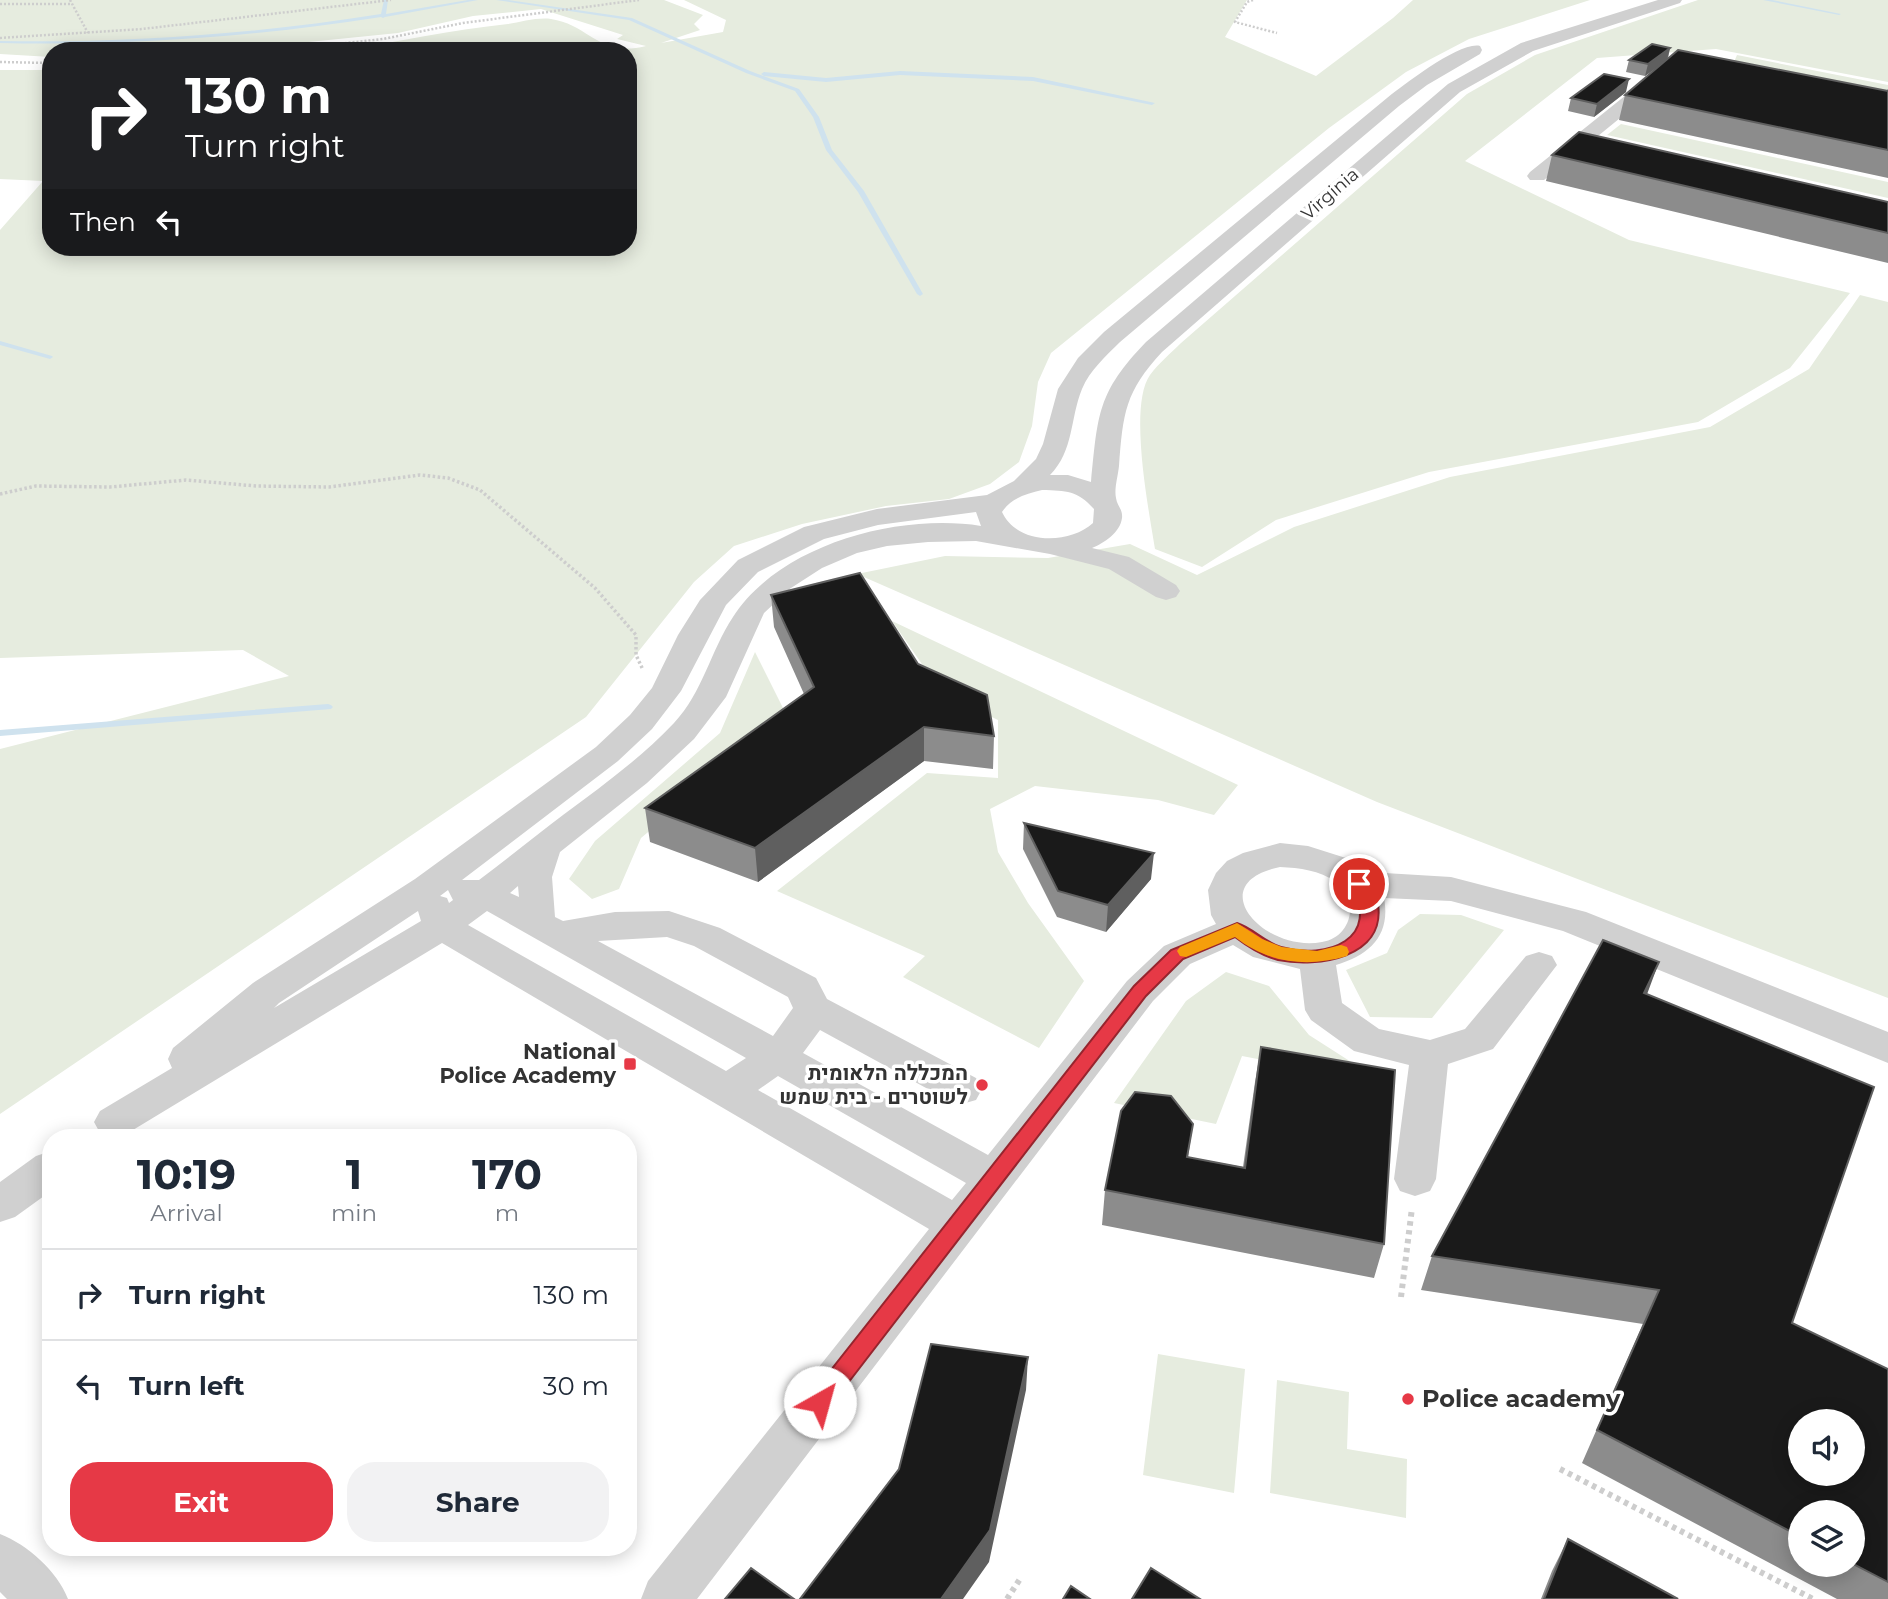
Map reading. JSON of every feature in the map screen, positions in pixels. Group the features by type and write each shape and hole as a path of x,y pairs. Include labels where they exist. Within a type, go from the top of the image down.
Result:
{"street":[{"name":"Virginia","path":"1024,484 1047,463 1056,444 1070,389 1086,363 1112,337 1393,102 1421,80 1493,42 1622,0"},
{"name":"Virginia","path":"1106,509 1106,450 1117,395 1131,372 1146,355 1454,88 1527,47 1674,0"},
{"path":"1537,176 1670,69"},
{"path":"1587,136 1613,142"},
{"path":"105,1129 441,926 644,770 682,734 709,698 735,640 753,608 780,580 836,551 889,537 976,533 1021,542 1053,547 1119,563 1173,598 1137,558 1106,509 1084,489 1060,483 1024,484 1011,488 993,502 989,511 990,520 996,529 1021,542"},
{"path":"104,1129 266,993 427,888 607,754 641,722 666,691 693,635 714,600 748,566 814,533 877,517 993,502"},
{"path":"1053,547 1083,542 1096,536 1105,527 1106,509"},
{"path":"544,847 535,877 548,929"},
{"path":"1294,855 1319,860 1341,870 1359,884 1369,901 1369,925 1359,941 1340,952 1317,957 1280,954 1255,944 1229,919 1224,901 1227,884 1238,870 1257,860 1294,855"},
{"path":"1359,884 1451,889 1573,921 1888,1048"},
{"path":"427,888 484,893 994,1178"},
{"path":"427,888 441,926 958,1224"},
{"path":"548,929 669,924 707,937 803,988 812,1008 962,1088"},
{"path":"666,1599 1140,991 1177,955 1237,929"},
{"path":"1317,957 1324,1010 1368,1041 1430,1055 1479,1039 1539,965"},
{"path":"726,1091 777,1057 803,1031 812,1008"},
{"path":"1415,1179 1430,1055"},
{"path":"0,1205 42,1175"},
{"path":"0,1558 43,1599"}],"path":[{"path":"0,38 88,33 391,0"},
{"path":"356,42 463,23 639,0"},
{"path":"1253,0 1247,2 1235,22 1277,33"},
{"path":"0,4 70,2 88,33"},
{"path":"0,62 42,63"},
{"path":"0,494 36,486 110,486 186,480 256,486 329,487 419,475 448,478 480,490 595,588 636,635 636,655 645,674 666,691"},
{"path":"1401,1297 1415,1179"},
{"path":"1560,1469 1813,1599"},
{"path":"1007,1599 1020,1579"}],"shaded area":[{"path":"0,0 664,0 703,15 694,24 700,30 661,43 723,32 726,20 684,0 1247,0 1225,37 1316,76 1413,0 1590,0 1469,39 1406,72 1329,128 1051,353 1038,382 1032,426 1019,462 990,484 949,499 886,506 802,524 734,546 694,582 586,717 0,1114 0,749 289,676 243,650 0,658 0,230 42,182 42,256 637,256 637,48 646,46 617,39 623,35 541,9 473,16 398,33 308,42 42,42 42,56 0,54"},
{"path":"1698,0 1888,0 1888,82 1716,49 1597,58 1465,161 1629,240 1850,293 1790,368 1698,422 1429,472 1276,520 1202,567 1155,549 1140,434 1144,390 1150,375 1161,362 1467,94 1535,55"},
{"path":"535,19 564,22 602,42 394,42"},
{"path":"1737,55 1888,85 1888,92 1734,62"},
{"path":"0,70 42,70 42,181 0,179"},
{"path":"1621,124 1888,182 1888,198 1607,135"},
{"path":"1860,295 1888,302 1888,998 1377,802 857,574 945,556 1048,558 1130,544 1197,575 1294,527 1450,477 1710,427 1809,369"},
{"path":"892,621 1238,785 1214,815 1158,800 1035,786 990,809 998,852 1028,903 1084,981 1039,1048 903,977 925,956 777,891 927,773 998,778 998,720 942,693"},
{"path":"755,652 787,716 641,838 619,889 592,899 569,879 595,841 720,733"},
{"path":"1420,914 1461,915 1504,930 1432,1018 1370,1017 1346,970 1387,953 1398,930"},
{"path":"1226,972 1269,986 1309,1035 1384,1083 1242,1056 1216,1124 1114,1103 1186,1001"},
{"path":"1158,1354 1245,1369 1234,1493 1143,1475"},
{"path":"1277,1380 1349,1392 1347,1449 1407,1459 1406,1518 1270,1493"}],"building":[{"path":"1652,44 1670,48 1648,64 1629,60"},
{"path":"1678,50 1888,91 1888,150 1625,95"},
{"path":"1604,74 1629,79 1597,104 1571,98"},
{"path":"1579,132 1888,202 1888,233 1552,155"},
{"path":"860,573 918,664 987,695 994,736 924,727 755,848 645,808 814,687 771,595"},
{"path":"1024,823 1154,853 1108,905 1058,891"},
{"path":"1603,940 1659,962 1644,993 1874,1087 1792,1323 1888,1369 1888,1582 1865,1570 1865,1500 1788,1500 1788,1530 1597,1430 1659,1290 1432,1256"},
{"path":"1261,1047 1395,1070 1384,1244 1105,1190 1121,1111 1135,1092 1171,1096 1193,1124 1187,1157 1245,1168"},
{"path":"931,1344 1028,1357 990,1530 941,1599 800,1599 899,1469"},
{"path":"1568,1539 1678,1599 1544,1599"},
{"path":"751,1568 794,1599 725,1599"},
{"path":"1151,1568 1200,1599 1132,1599"},
{"path":"1071,1586 1090,1599 1063,1599"}],"waterway":[{"path":"383,15 386,0"},
{"path":"383,15 476,0"},
{"path":"498,0 630,19 748,72 797,90 816,117 829,150 861,191 920,294"},
{"path":"1765,0 1839,14"},
{"path":"120,42 239,34 383,15"},
{"path":"0,42 42,43"},
{"path":"764,74 826,80 900,73 1033,79 1152,103"},
{"path":"0,343 50,357"},
{"path":"0,733 328,707"}],"slow traffic":[{"path":"1186,951 1237,929 1255,944 1280,954 1317,957 1341,952"}],"place":[{"name":"National Police Academy","path":"630,1064"},
{"name":"המכללה הלאומית לשוטרים - בית שמש","path":"982,1085"},
{"name":"Police academy","path":"1408,1399"}],"route":[{"path":"820,1402 1140,991 1177,955 1237,929 1255,944 1280,954 1317,957 1340,952 1359,941 1369,925 1369,901 1359,884"}]}
